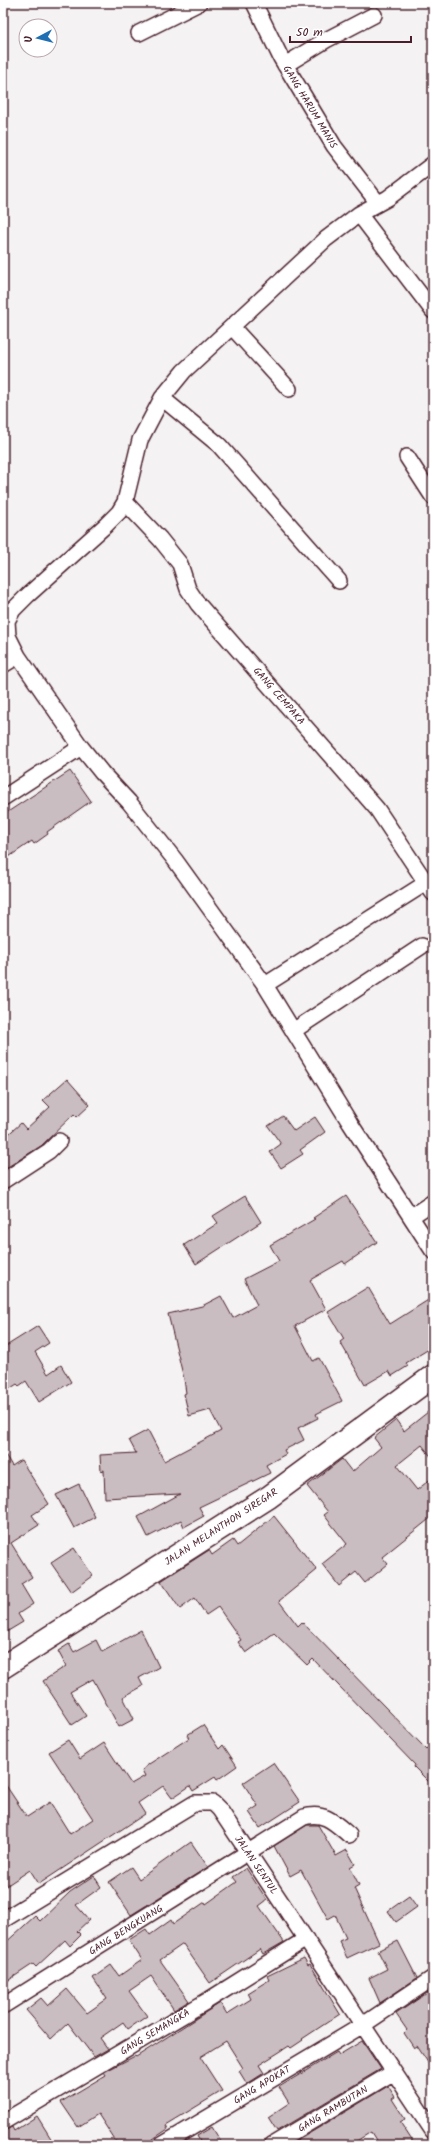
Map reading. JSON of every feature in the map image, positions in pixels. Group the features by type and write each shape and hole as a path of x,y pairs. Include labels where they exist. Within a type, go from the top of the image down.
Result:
{"main road":[{"name":"JALAN MELANTHON SIREGAR","path":"3,1667 269,1497 433,1376"}],"street":[{"path":"139,32 199,3"},
{"name":"GANG HARUM MANIS","path":"254,3 285,65 344,162 378,204"},
{"path":"285,65 326,40 374,15"},
{"path":"433,164 378,204 359,214 326,239 184,371 162,398 140,440 125,502 106,525 13,610 7,621 5,636 81,747 102,774 129,802 174,860 265,986 350,1123 412,1216 433,1251"},
{"path":"359,214 433,311"},
{"path":"232,327 289,389"},
{"path":"162,398 219,445 339,581"},
{"path":"407,457 433,497"},
{"name":"GANG CEMPAKA","path":"125,502 160,539 180,564 188,589 198,604 377,809 430,888"},
{"path":"3,665 18,656"},
{"path":"3,798 81,747"},
{"path":"265,986 430,888"},
{"path":"293,1031 382,974 422,946"},
{"path":"3,1181 49,1151 59,1141"},
{"path":"412,1216 433,1202"},
{"name":"JALAN SENTUL","path":"3,1920 195,1803 213,1803 220,1810 433,2130"},
{"name":"GANG BENGKUANG","path":"3,2006 248,1853 290,1825 314,1814 333,1822 349,1836"},
{"name":"GANG SEMANGKA","path":"3,2122 207,2001 306,1940"},
{"name":"GANG APOKAT","path":"162,2145 363,2025 433,1978"},
{"name":"GANG RAMBUTAN","path":"272,2145 394,2072"}],"building":[{"path":"70,771 91,801 47,832 48,834 34,844 32,841 3,861 3,815"},
{"path":"67,1079 90,1105 77,1117 74,1114 41,1146 6,1168 3,1165 3,1139 21,1123 26,1129 50,1107 43,1100"},
{"path":"283,1116 294,1131 315,1117 325,1132 300,1150 303,1154 281,1168 270,1152 281,1144 268,1126"},
{"path":"245,1196 261,1222 196,1264 184,1245 218,1223 213,1216"},
{"path":"346,1196 377,1242 345,1264 343,1261 310,1280 326,1309 295,1326 313,1361 319,1358 342,1401 316,1414 318,1418 298,1428 304,1440 284,1450 286,1454 266,1465 270,1473 199,1507 204,1516 184,1527 181,1520 148,1537 138,1517 180,1494 105,1498 104,1470 101,1471 100,1455 136,1453 129,1440 148,1430 164,1461 221,1431 210,1410 189,1416 184,1394 186,1393 184,1379 168,1314 202,1306 221,1296 233,1318 257,1305 244,1279 279,1261 270,1245 315,1219 313,1218"},
{"path":"368,1287 390,1324 433,1297 433,1342 427,1346 429,1349 406,1363 408,1366 392,1376 389,1371 365,1385 340,1342 344,1339 328,1312"},
{"path":"38,1326 49,1343 35,1352 48,1374 61,1365 71,1382 39,1402 26,1381 19,1386 17,1384 3,1393 3,1348"},
{"path":"433,1408 433,1459 422,1445 397,1465 417,1490 433,1477 433,1516 382,1557 388,1564 365,1583 356,1572 339,1586 322,1564 347,1544 324,1515 328,1512 307,1486 342,1459 352,1472 381,1447 374,1438 396,1420 404,1431"},
{"path":"3,1451 12,1466 21,1460 49,1504 32,1515 39,1525 11,1543 32,1577 21,1584 33,1604 18,1614 23,1622 3,1634"},
{"path":"79,1484 95,1517 74,1528 56,1495"},
{"path":"274,1516 317,1570 279,1601 298,1626 302,1622 426,1749 433,1742 433,1786 414,1767 415,1765 313,1659 307,1665 274,1633 246,1653 238,1642 241,1640 218,1607 206,1615 195,1598 180,1609 161,1581 209,1550 212,1555 233,1540 237,1546"},
{"path":"74,1548 93,1576 71,1592 51,1563"},
{"path":"141,1630 159,1667 139,1678 143,1686 123,1697 134,1719 119,1727 93,1679 70,1692 86,1716 72,1725 43,1681 66,1666 58,1651 69,1644 74,1652 96,1640 102,1652"},
{"path":"203,1725 219,1749 223,1745 237,1766 217,1780 215,1777 193,1791 190,1786 172,1798 163,1786 138,1803 145,1814 39,1884 30,1870 3,1888 3,1781 27,1817 50,1802 70,1834 93,1819 49,1752 68,1740 80,1759 104,1743 131,1784 145,1776 142,1770 149,1764 189,1738 187,1735"},
{"path":"273,1763 300,1802 260,1828 249,1812 258,1806 243,1783"},
{"path":"307,1825 318,1825 336,1856 347,1850 355,1864 350,1867 359,1885 354,1888 379,1943 347,1958 339,1941 346,1938 335,1915 328,1919 301,1870 290,1876 274,1846"},
{"path":"191,1842 208,1867 131,1915 109,1882 131,1867 139,1879"},
{"path":"246,1868 267,1900 259,1906 284,1942 263,1954 260,1949 210,1983 183,1944 160,1960 189,2001 174,2010 151,1976 129,1991 147,2016 128,2029 123,2022 100,2038 108,2049 94,2057 68,2023 51,2039 26,2010 41,1998 48,2006 67,1989 87,2013 107,1999 93,1978 111,1965 119,1976 142,1960 129,1940 146,1929 150,1935 171,1920 173,1924 205,1902 206,1904 237,1882 233,1877"},
{"path":"94,1876 101,1887 76,1905 89,1920 77,1931 81,1935 70,1946 65,1940 36,1967 33,1964 3,1984 3,1945 35,1916 40,1921 70,1892"},
{"path":"409,1896 417,1907 396,1922 388,1911"},
{"path":"398,1941 417,1978 380,2003 369,1978 387,1969 378,1951"},
{"path":"304,1958 308,1965 310,1964 340,2014 291,2048 289,2046 259,2065 264,2073 247,2084 239,2071 243,2068 226,2041 200,2057 222,2091 166,2125 168,2129 144,2145 118,2145 98,2114 78,2127 61,2102 106,2075 104,2072 135,2056 136,2057 220,2003 227,2014 251,1999 248,1993 269,1980 267,1976"},
{"path":"433,1989 433,2070 417,2046 414,2048 404,2033 407,2030 396,2014"},
{"path":"362,2041 381,2069 277,2131 268,2117 289,2103 279,2087 337,2052 339,2055"},
{"path":"388,2086 395,2097 392,2099 405,2119 400,2122 415,2145 379,2145 371,2132 350,2145 290,2145"},
{"path":"37,2116 55,2145 3,2145 3,2131 12,2127 14,2131"},
{"path":"212,2127 223,2145 202,2145 197,2136"}]}
